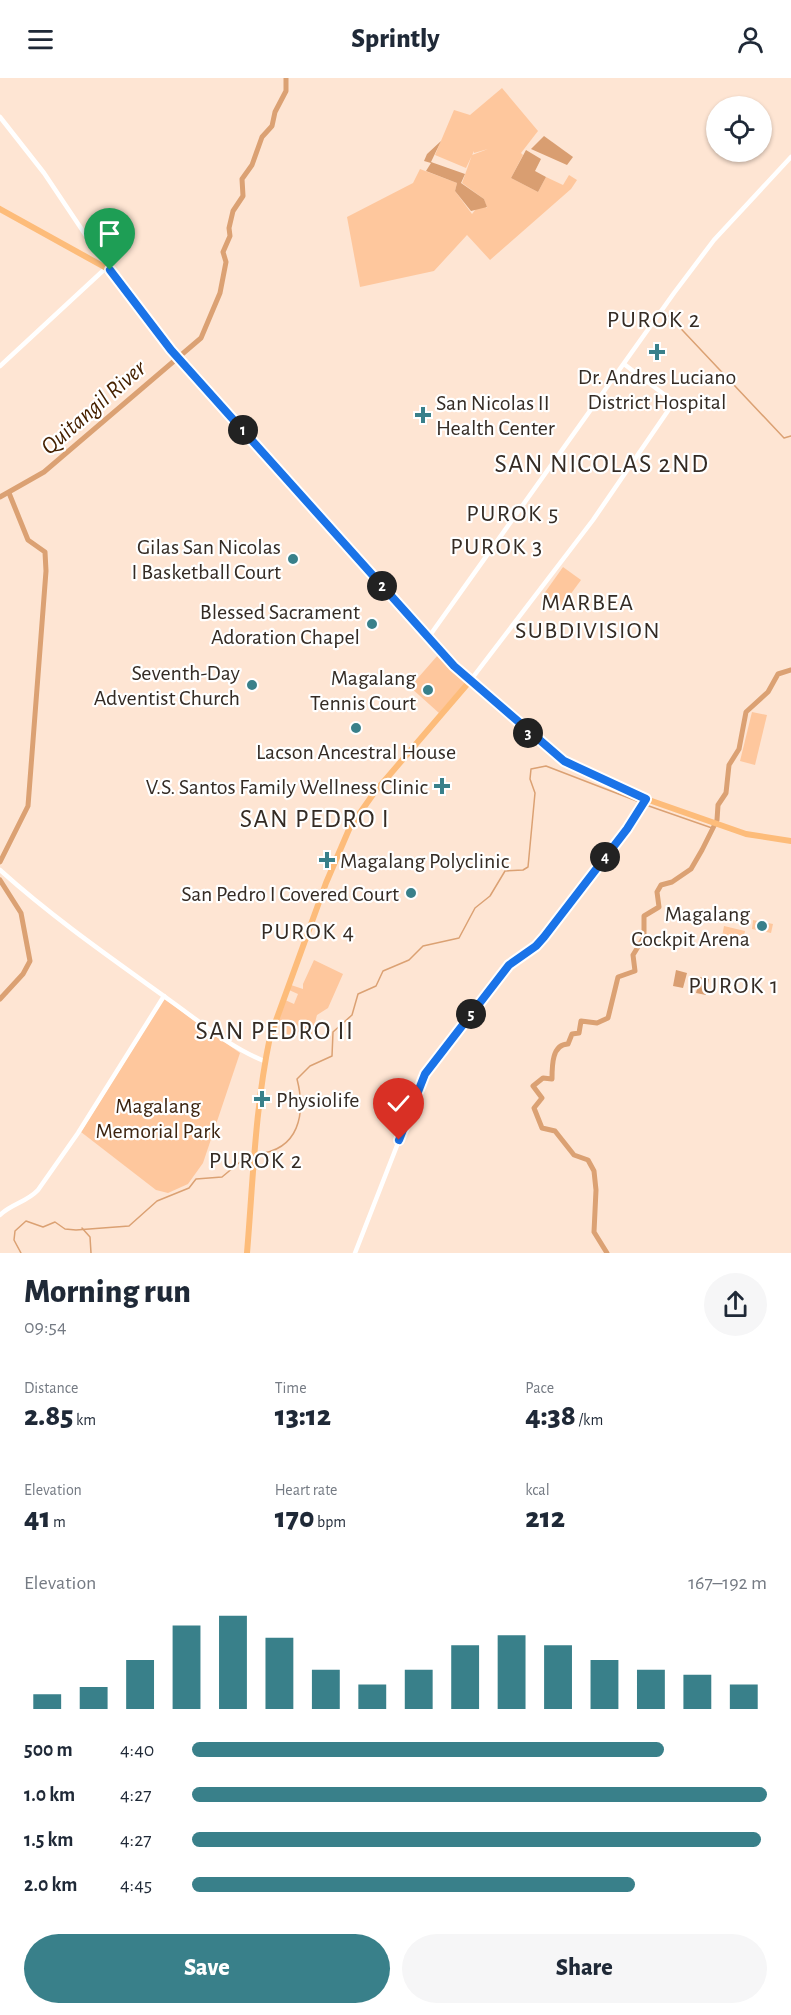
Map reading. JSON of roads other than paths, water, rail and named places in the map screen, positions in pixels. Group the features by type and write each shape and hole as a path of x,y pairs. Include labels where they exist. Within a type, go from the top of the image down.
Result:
{"main road":[{"path":"0,209 107,267 184,365 429,638 470,681 564,761 645,802 746,834 791,841"},
{"path":"247,1253 259,1095 264,1061 287,989 350,827 374,793 470,681"}],"street":[{"path":"0,117 44,173 107,267 0,366"},
{"path":"429,638 714,240 791,157"},
{"path":"470,681 593,520 674,402 624,364"},
{"path":"355,1253 425,1074 509,965 536,946 544,937 645,802"},
{"path":"0,870 83,938 239,1050 264,1061"},
{"path":"0,1215 38,1190 78,1133 164,996"}],"waterway":[{"name":"Quitangil River","path":"0,497 44,472 201,338 220,293 226,262 223,252 230,236 229,228 233,211 243,196 242,179 252,165 262,137 272,126 275,112 286,91 286,78"},
{"path":"669,316 784,438 791,436"},
{"path":"0,862 28,806 46,571 45,552 28,540 9,493"},
{"path":"607,1253 594,1232 596,1190 594,1171 588,1160 574,1155 555,1131 542,1128 534,1108 542,1098 533,1086 543,1078 552,1079 556,1052 563,1045 568,1044 572,1034 579,1033 581,1021 597,1023 608,1018 618,977 635,971 633,955 644,937 644,916 659,907 657,892 661,885 672,882 691,869 717,820 718,805 726,793 729,765 739,749 746,712 768,692 778,674 791,670"},
{"path":"257,1154 282,1146 290,1138 299,1117 300,1092 297,1079 310,1066 332,1056 333,1032 352,1015 358,994 376,986 383,971 409,960 423,946 459,938 475,908 490,896 505,871 523,870 528,867 535,793 530,779 531,769 546,766 642,803"},
{"path":"646,805 712,828"},
{"path":"0,880 21,913 30,961 23,974 0,999"},
{"path":"21,1253 14,1240 15,1231 26,1221 43,1227 55,1222 65,1229 76,1230 129,1226 157,1201 189,1188 196,1179 222,1177 246,1157 252,1155"},
{"path":"82,1228 90,1237 91,1253"}],"place":[{"name":"Dr. Andres Luciano District Hospital","path":"657,352"},
{"name":"San Nicolas II Health Center","path":"423,415"},
{"name":"Gilas San Nicolas I Basketball Court","path":"293,559"},
{"name":"Blessed Sacrament Adoration Chapel","path":"372,624"},
{"name":"Seventh-Day Adventist Church","path":"252,685"},
{"name":"Magalang Tennis Court","path":"428,690"},
{"name":"Lacson Ancestral House","path":"356,728"},
{"name":"V.S. Santos Family Wellness Clinic","path":"442,786"},
{"name":"Magalang Polyclinic","path":"327,860"},
{"name":"San Pedro I Covered Court","path":"411,893"},
{"name":"Magalang Cockpit Arena","path":"762,926"},
{"name":"Physiolife","path":"262,1099"}],"district":[{"name":"PUROK 2","path":"654,319"},
{"name":"SAN NICOLAS 2ND","path":"602,463"},
{"name":"PUROK 5","path":"513,513"},
{"name":"PUROK 3","path":"497,546"},
{"name":"MARBEA SUBDIVISION","path":"588,616"},
{"name":"SAN PEDRO I","path":"315,818"},
{"name":"PUROK 4","path":"308,931"},
{"name":"PUROK 1","path":"734,985"},
{"name":"SAN PEDRO II","path":"275,1030"},
{"name":"PUROK 2","path":"256,1160"}],"park label":[{"name":"Magalang Memorial Park","path":"158,1118"}]}
